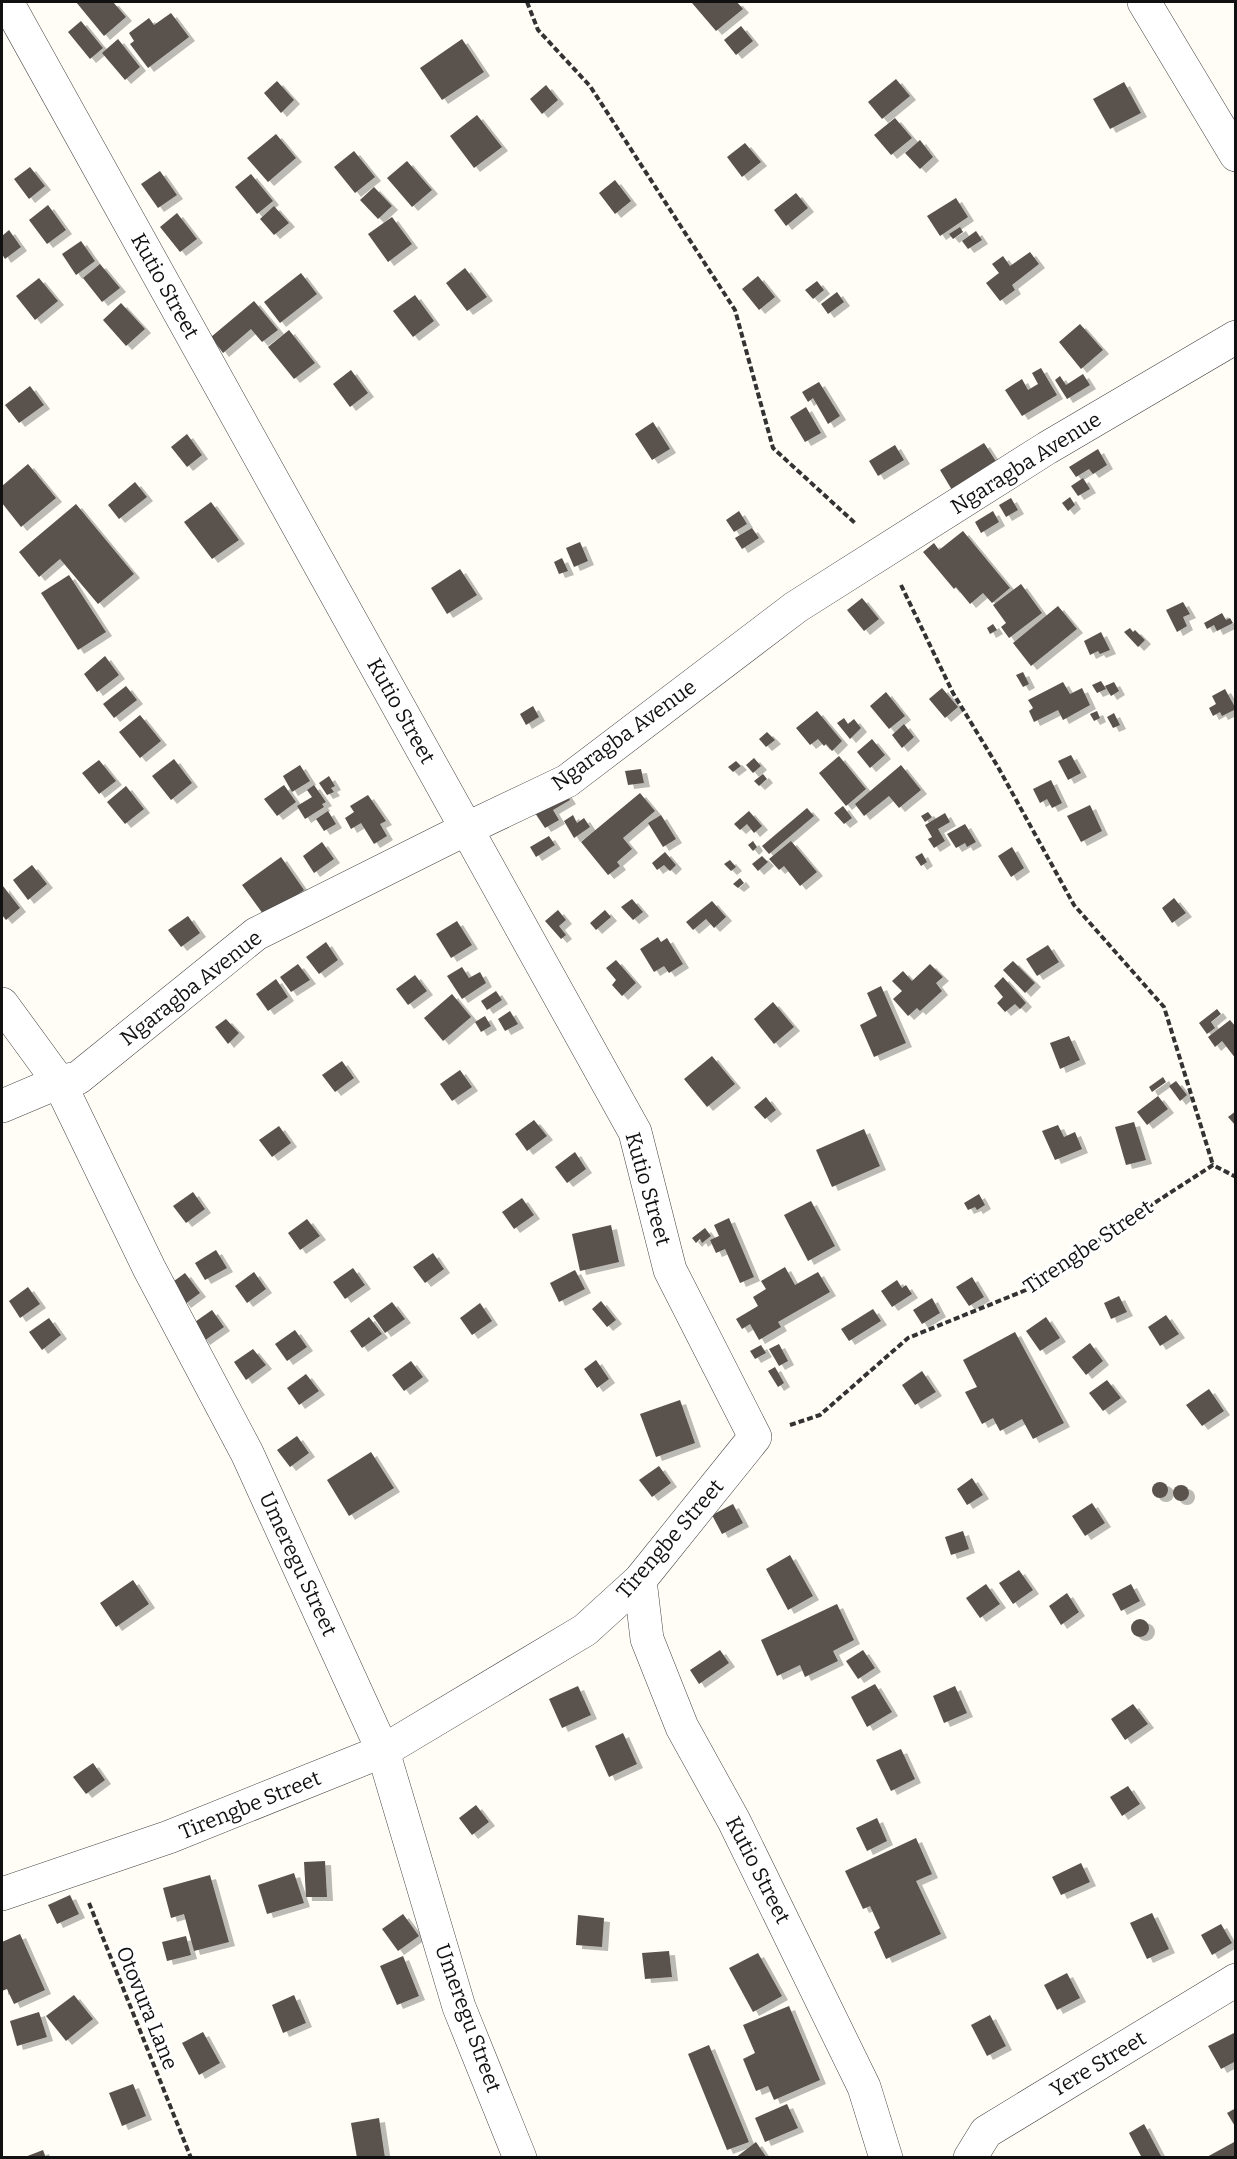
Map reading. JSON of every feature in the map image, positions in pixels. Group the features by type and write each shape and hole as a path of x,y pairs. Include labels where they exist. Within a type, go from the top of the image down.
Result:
{"street":[{"name":"Kutio Street","path":"7,2 634,1132 670,1270 755,1437"},
{"path":"1144,2 1236,155"},
{"name":"Ngaragba Avenue","path":"2,1106 59,1082 78,1078 256,934 567,781 795,607 1047,448 1236,336"},
{"name":"Umeregu Street","path":"2,1004 59,1082 149,1268 247,1453 383,1751 459,2007 520,2157"},
{"name":"Tirengbe Street","path":"2,1894 169,1837 383,1751 585,1630 640,1580 755,1437"},
{"name":"Kutio Street","path":"640,1580 646,1639 682,1727 734,1821 864,2087 886,2157"},
{"name":"Yere Street","path":"970,2157 986,2132 1236,1980"}],"path":[{"path":"527,2 538,30 590,86 735,310 773,448 885,551 953,693 998,767 1074,905 1164,1007 1213,1165 1236,1177"},
{"name":"Tirengbe Street","path":"755,1437 820,1415 908,1338 1026,1290 1213,1165"},
{"name":"Otovura Lane","path":"75,1869 191,2157"}],"building":[{"path":"76,2 113,2 126,17 104,36"},
{"path":"737,2 743,9 716,31 692,3"},
{"path":"171,13 189,37 148,68 130,44 134,41 129,33 149,18 154,25"},
{"path":"81,21 103,48 90,59 68,32"},
{"path":"741,26 753,41 736,55 724,40"},
{"path":"118,39 140,67 125,80 102,53"},
{"path":"462,39 484,72 442,100 420,68"},
{"path":"896,79 910,96 882,119 868,102"},
{"path":"277,81 294,100 281,113 264,93"},
{"path":"1124,82 1141,113 1110,129 1093,99"},
{"path":"546,85 558,100 542,114 530,99"},
{"path":"477,115 502,147 474,168 450,136"},
{"path":"895,118 912,138 891,155 874,135"},
{"path":"276,134 296,158 268,182 247,158"},
{"path":"920,140 933,157 920,169 905,153"},
{"path":"745,143 761,162 742,177 727,157"},
{"path":"354,151 375,177 355,193 334,167"},
{"path":"407,161 432,190 412,207 387,178"},
{"path":"30,167 45,186 29,199 14,179"},
{"path":"160,171 177,195 158,208 141,184"},
{"path":"251,174 273,201 257,214 235,187"},
{"path":"615,180 631,201 615,214 599,193"},
{"path":"374,187 392,206 378,219 360,200"},
{"path":"796,193 808,208 786,226 774,210"},
{"path":"956,198 968,217 940,236 927,216"},
{"path":"48,205 66,230 47,244 29,220"},
{"path":"274,206 289,223 274,235 260,219"},
{"path":"177,213 197,239 180,252 160,227"},
{"path":"392,217 412,244 388,262 368,234"},
{"path":"960,227 963,232 953,239 949,234"},
{"path":"9,230 21,247 5,259 2,254 2,236"},
{"path":"976,231 982,240 968,249 962,241"},
{"path":"81,241 95,261 76,275 62,254"},
{"path":"1030,252 1039,264 1012,285 1015,290 1000,301 986,283 999,273 992,264 1003,256 1010,266"},
{"path":"100,264 120,288 102,302 83,278"},
{"path":"465,268 487,297 467,311 446,283"},
{"path":"301,273 317,294 280,323 264,302"},
{"path":"758,276 775,297 759,310 742,289"},
{"path":"39,278 58,301 35,320 16,296"},
{"path":"817,281 824,290 813,299 805,290"},
{"path":"837,292 844,302 828,314 821,304"},
{"path":"415,295 434,321 413,337 393,311"},
{"path":"254,301 278,330 262,342 251,329 223,353 211,337"},
{"path":"121,303 145,329 126,346 103,320"},
{"path":"1080,324 1103,350 1081,369 1059,342"},
{"path":"289,330 315,363 294,379 268,347"},
{"path":"1041,368 1057,395 1022,416 1005,390 1022,379 1028,390 1038,384 1032,373"},
{"path":"351,370 368,393 350,407 333,384"},
{"path":"1083,374 1090,385 1067,399 1055,380 1060,376 1066,385"},
{"path":"819,382 840,416 828,424 813,398 808,402 802,392"},
{"path":"30,386 44,405 19,423 5,405"},
{"path":"806,407 821,433 805,442 790,417"},
{"path":"653,422 670,449 652,460 635,434"},
{"path":"187,434 202,455 187,467 171,447"},
{"path":"984,443 997,463 952,490 940,470"},
{"path":"895,445 904,460 878,476 869,461"},
{"path":"1098,449 1107,465 1093,474 1089,469 1076,477 1069,467"},
{"path":"28,464 56,498 21,527 2,503 2,486"},
{"path":"1083,478 1090,489 1078,496 1071,486"},
{"path":"135,482 147,497 119,519 108,505"},
{"path":"1070,497 1075,505 1068,511 1062,503"},
{"path":"1011,498 1018,510 1006,517 999,505"},
{"path":"211,502 239,540 212,559 184,522"},
{"path":"76,504 134,574 98,604 60,559 39,577 19,552"},
{"path":"739,511 747,524 734,532 726,520"},
{"path":"993,511 999,522 981,533 975,522"},
{"path":"752,528 759,538 742,549 735,538"},
{"path":"963,531 1010,588 992,603 983,593 970,604 956,587 954,589 923,552 934,543 939,550"},
{"path":"580,542 588,561 574,567 566,548"},
{"path":"562,558 568,571 559,574 554,562"},
{"path":"460,569 477,595 447,614 431,588"},
{"path":"69,575 106,632 78,650 41,593"},
{"path":"1021,584 1042,613 1009,638 1001,627 1006,623 993,605"},
{"path":"862,598 879,619 864,631 847,610"},
{"path":"1183,602 1190,614 1183,617 1187,626 1177,632 1166,610"},
{"path":"1058,606 1077,629 1031,666 1013,643"},
{"path":"1222,613 1226,620 1230,618 1233,623 1217,631 1214,625 1207,629 1204,623"},
{"path":"993,624 997,630 990,634 987,628"},
{"path":"1130,628 1145,640 1138,647 1124,632"},
{"path":"1101,632 1110,650 1100,654 1098,651 1090,655 1084,641"},
{"path":"105,656 119,675 97,692 84,674"},
{"path":"1023,672 1029,684 1023,687 1016,675"},
{"path":"1101,681 1106,689 1097,693 1092,685"},
{"path":"1063,682 1070,694 1082,688 1090,705 1063,720 1058,710 1034,722 1029,711 1033,708 1028,700"},
{"path":"1114,682 1119,691 1111,696 1105,686"},
{"path":"126,686 137,700 114,718 103,704"},
{"path":"942,688 958,707 945,718 929,699"},
{"path":"1225,689 1236,709 1222,716 1220,712 1213,716 1209,708 1216,704 1212,696"},
{"path":"886,692 905,716 889,729 870,706"},
{"path":"533,706 539,717 526,725 520,714"},
{"path":"817,711 842,741 832,751 818,739 810,745 796,728"},
{"path":"1097,711 1100,718 1094,721 1090,714"},
{"path":"1114,713 1120,725 1113,728 1107,717"},
{"path":"140,715 161,741 140,758 119,732"},
{"path":"844,718 848,724 854,719 861,728 850,739 837,723"},
{"path":"904,724 914,737 902,748 892,735"},
{"path":"767,732 775,740 766,747 759,739"},
{"path":"872,739 885,755 870,768 857,752"},
{"path":"1071,755 1081,773 1068,780 1058,761"},
{"path":"839,756 866,789 846,806 819,773"},
{"path":"754,758 761,766 753,773 746,765"},
{"path":"174,759 192,783 171,800 152,776"},
{"path":"99,760 116,781 99,794 82,773"},
{"path":"736,761 741,766 733,772 728,767"},
{"path":"300,765 310,781 292,792 283,776"},
{"path":"901,765 921,790 899,808 889,796 864,816 855,804"},
{"path":"641,769 644,783 628,785 625,771"},
{"path":"763,774 767,779 759,786 754,781"},
{"path":"329,776 335,786 331,788 334,792 327,795 319,783"},
{"path":"1051,780 1062,803 1052,808 1047,799 1040,803 1033,789"},
{"path":"284,785 296,802 277,816 264,799"},
{"path":"314,785 326,802 322,804 324,807 305,819 297,806 312,797 307,790"},
{"path":"126,786 144,809 125,824 107,802"},
{"path":"562,788 570,800 553,810 559,820 545,828 531,807"},
{"path":"640,793 655,811 623,838 632,849 617,862 620,866 608,875 581,842"},
{"path":"368,795 386,821 380,824 387,836 374,844 361,823 351,829 345,818 354,812 350,806"},
{"path":"1090,805 1102,831 1081,842 1067,816"},
{"path":"843,806 852,818 844,824 834,813"},
{"path":"807,808 814,816 769,854 762,846"},
{"path":"328,811 336,824 324,831 316,819"},
{"path":"749,811 762,826 754,833 747,824 740,830 734,824"},
{"path":"928,812 932,817 925,822 921,816"},
{"path":"945,813 950,822 938,829 945,841 934,848 928,839 932,837 925,825"},
{"path":"573,815 577,823 584,818 590,827 574,838 564,821"},
{"path":"661,815 676,839 663,847 648,823"},
{"path":"965,824 976,842 967,847 965,843 956,848 947,834"},
{"path":"549,836 555,845 536,857 530,847"},
{"path":"753,841 757,847 753,851 748,845"},
{"path":"791,841 817,872 800,886 784,866 779,870 769,859"},
{"path":"322,842 334,859 314,873 303,856"},
{"path":"1012,847 1024,868 1011,877 998,856"},
{"path":"665,852 676,865 670,871 664,865 657,870 652,863"},
{"path":"922,853 927,862 921,866 915,857"},
{"path":"762,856 768,862 758,871 752,864"},
{"path":"281,857 304,890 266,918 242,885"},
{"path":"730,860 736,867 731,871 724,864"},
{"path":"32,865 47,884 28,900 13,880"},
{"path":"740,878 744,883 738,888 733,884"},
{"path":"3,886 20,908 6,920 2,915"},
{"path":"1174,898 1186,913 1172,923 1162,908"},
{"path":"632,899 643,912 633,920 621,907"},
{"path":"712,901 726,917 714,928 706,919 693,930 686,922"},
{"path":"558,910 566,920 559,926 566,935 561,939 545,921"},
{"path":"605,910 611,917 596,930 590,923"},
{"path":"188,916 200,933 181,947 168,930"},
{"path":"457,921 472,945 451,958 436,934"},
{"path":"658,937 661,942 667,938 683,964 669,973 664,966 654,972 640,949"},
{"path":"326,942 338,960 319,974 306,957"},
{"path":"1048,945 1059,962 1037,976 1026,959"},
{"path":"616,960 636,983 622,996 612,985 616,980 606,968"},
{"path":"1013,961 1035,983 1025,993 1003,970"},
{"path":"298,964 310,980 291,992 280,977"},
{"path":"930,964 943,977 936,983 942,991 920,1011 917,1008 908,1016 893,999 902,991 892,981 903,971 912,981"},
{"path":"462,967 469,978 480,972 486,983 462,999 447,976"},
{"path":"415,975 427,991 408,1005 396,989"},
{"path":"1003,977 1026,1003 1020,1009 1015,1004 1005,1012 997,1003 1003,997 994,986"},
{"path":"276,979 288,997 268,1011 256,994"},
{"path":"881,986 906,1043 874,1057 860,1025 877,1016 867,993"},
{"path":"496,991 502,1000 487,1010 481,1001"},
{"path":"452,994 471,1017 443,1041 424,1018"},
{"path":"773,1002 794,1027 774,1044 754,1019"},
{"path":"1217,1009 1221,1014 1211,1022 1215,1028 1207,1034 1199,1023"},
{"path":"510,1011 518,1024 505,1031 498,1019"},
{"path":"485,1016 491,1026 481,1032 475,1022"},
{"path":"226,1019 239,1033 228,1044 215,1027"},
{"path":"1230,1020 1236,1027 1236,1059 1222,1041 1215,1047 1208,1037"},
{"path":"1069,1036 1080,1060 1060,1069 1050,1043"},
{"path":"712,1056 735,1084 707,1107 684,1079"},
{"path":"342,1061 354,1078 335,1092 322,1075"},
{"path":"460,1070 472,1087 452,1101 440,1084"},
{"path":"1163,1077 1166,1082 1152,1092 1149,1087"},
{"path":"1176,1081 1187,1095 1180,1101 1169,1086"},
{"path":"1158,1096 1168,1109 1147,1125 1137,1112"},
{"path":"766,1097 776,1110 765,1119 754,1107"},
{"path":"1236,1111 1236,1126 1228,1117"},
{"path":"534,1120 547,1136 527,1151 515,1134"},
{"path":"1134,1122 1146,1160 1126,1165 1115,1127"},
{"path":"1058,1125 1064,1137 1075,1132 1082,1149 1055,1160 1042,1131"},
{"path":"279,1126 291,1143 272,1157 259,1140"},
{"path":"864,1129 880,1166 832,1187 816,1150"},
{"path":"575,1152 586,1169 567,1183 555,1167"},
{"path":"193,1192 205,1209 186,1223 173,1206"},
{"path":"979,1194 985,1205 977,1210 975,1207 968,1210 964,1203"},
{"path":"522,1198 534,1215 514,1229 502,1212"},
{"path":"811,1201 835,1246 808,1261 784,1215"},
{"path":"729,1218 754,1277 740,1283 725,1249 716,1253 710,1240 719,1236 714,1225"},
{"path":"307,1219 320,1236 300,1250 288,1233"},
{"path":"611,1225 619,1262 580,1271 572,1234"},
{"path":"705,1228 711,1236 702,1243 700,1239 696,1243 692,1238"},
{"path":"216,1250 227,1268 205,1280 195,1263"},
{"path":"433,1253 444,1269 425,1283 413,1267"},
{"path":"785,1267 795,1285 818,1272 830,1292 778,1322 781,1327 759,1340 750,1324 742,1329 736,1319 758,1306 753,1297 766,1289 761,1281"},
{"path":"353,1268 365,1285 345,1299 333,1282"},
{"path":"575,1270 585,1289 559,1302 550,1283"},
{"path":"254,1272 266,1289 247,1303 235,1286"},
{"path":"185,1273 200,1293 185,1304 170,1284"},
{"path":"972,1277 984,1297 969,1306 956,1287"},
{"path":"897,1280 902,1288 906,1285 912,1294 892,1307 881,1291"},
{"path":"28,1287 40,1304 20,1318 9,1301"},
{"path":"1119,1296 1127,1312 1111,1319 1104,1303"},
{"path":"932,1298 940,1313 922,1324 913,1310"},
{"path":"601,1301 616,1320 607,1327 592,1309"},
{"path":"392,1302 405,1319 385,1333 373,1316"},
{"path":"480,1303 492,1321 472,1335 460,1318"},
{"path":"873,1309 881,1321 849,1341 841,1329"},
{"path":"212,1310 224,1327 204,1341 192,1324"},
{"path":"1166,1315 1179,1334 1160,1346 1148,1327"},
{"path":"369,1317 382,1334 362,1348 350,1331"},
{"path":"1046,1317 1060,1338 1040,1351 1026,1331"},
{"path":"49,1318 61,1335 42,1350 29,1332"},
{"path":"295,1330 307,1347 287,1361 275,1344"},
{"path":"1015,1332 1064,1423 1033,1439 1022,1419 1000,1431 993,1418 982,1424 965,1392 977,1387 963,1360"},
{"path":"1090,1343 1103,1361 1086,1375 1072,1357"},
{"path":"779,1344 788,1361 779,1366 769,1349"},
{"path":"761,1345 766,1353 755,1359 750,1351"},
{"path":"253,1349 266,1365 246,1380 234,1362"},
{"path":"596,1360 609,1379 597,1388 584,1369"},
{"path":"411,1361 423,1377 404,1391 392,1375"},
{"path":"775,1367 784,1383 778,1387 768,1371"},
{"path":"922,1371 936,1392 915,1405 902,1385"},
{"path":"306,1374 319,1391 299,1405 287,1388"},
{"path":"1107,1380 1121,1398 1103,1411 1089,1393"},
{"path":"1209,1389 1224,1411 1202,1426 1186,1405"},
{"path":"680,1400 695,1443 656,1457 640,1414"},
{"path":"297,1436 309,1453 290,1467 277,1450"},
{"path":"371,1452 394,1488 349,1516 327,1480"},
{"path":"659,1466 671,1483 652,1497 639,1480"},
{"path":"972,1478 983,1495 967,1505 957,1489"},
{"path":"1157,1482 1163,1482 1168,1490 1166,1496 1157,1498 1152,1493 1152,1487"},
{"path":"1178,1485 1184,1485 1189,1493 1187,1499 1178,1501 1173,1496 1173,1490"},
{"path":"1092,1503 1105,1523 1085,1536 1072,1516"},
{"path":"733,1504 743,1523 722,1534 712,1515"},
{"path":"963,1531 969,1549 951,1555 945,1537"},
{"path":"790,1555 813,1596 788,1610 766,1569"},
{"path":"1019,1570 1033,1590 1013,1604 999,1583"},
{"path":"133,1580 149,1604 116,1627 100,1603"},
{"path":"986,1584 1000,1604 980,1618 966,1598"},
{"path":"1131,1584 1140,1601 1121,1611 1112,1594"},
{"path":"1067,1593 1079,1612 1061,1625 1049,1606"},
{"path":"837,1604 854,1640 833,1651 838,1661 805,1677 800,1665 777,1676 761,1640"},
{"path":"1140,1619 1146,1622 1149,1628 1146,1634 1140,1637 1134,1634 1131,1628 1134,1622"},
{"path":"720,1650 729,1663 699,1684 690,1670"},
{"path":"863,1650 875,1668 858,1679 846,1661"},
{"path":"875,1684 892,1712 867,1727 851,1697"},
{"path":"578,1686 591,1715 562,1728 549,1699"},
{"path":"955,1686 967,1713 944,1723 933,1696"},
{"path":"1133,1704 1148,1724 1125,1740 1111,1719"},
{"path":"623,1733 637,1764 609,1777 595,1746"},
{"path":"901,1749 915,1779 891,1791 876,1760"},
{"path":"93,1763 105,1780 86,1794 73,1777"},
{"path":"1128,1786 1140,1804 1122,1816 1110,1797"},
{"path":"476,1805 489,1822 472,1835 459,1818"},
{"path":"877,1818 887,1841 867,1851 856,1828"},
{"path":"916,1838 932,1874 916,1881 941,1934 886,1959 874,1932 880,1928 870,1906 863,1909 845,1871"},
{"path":"325,1861 327,1897 306,1897 304,1862"},
{"path":"1081,1863 1090,1882 1061,1895 1052,1877"},
{"path":"294,1873 304,1903 267,1914 258,1885"},
{"path":"210,1875 229,1942 194,1951 184,1914 171,1918 163,1888"},
{"path":"70,1895 79,1914 57,1924 48,1905"},
{"path":"1152,1913 1169,1949 1147,1959 1130,1923"},
{"path":"403,1914 419,1936 398,1951 382,1929"},
{"path":"578,1915 604,1918 602,1947 576,1945"},
{"path":"1221,1924 1232,1943 1212,1955 1201,1935"},
{"path":"20,1934 45,1990 14,2004 7,1989 2,1991 2,1942"},
{"path":"186,1936 191,1955 167,1961 162,1942"},
{"path":"669,1951 672,1977 645,1979 642,1953"},
{"path":"758,1953 782,1996 753,2012 729,1968"},
{"path":"403,1956 419,1996 397,2005 380,1966"},
{"path":"1067,1973 1080,1998 1057,2010 1044,1985"},
{"path":"74,1995 93,2019 66,2041 46,2016"},
{"path":"294,1995 306,2023 283,2033 272,2005"},
{"path":"789,2006 820,2080 774,2100 768,2086 756,2091 743,2059 755,2053 743,2025"},
{"path":"39,2012 47,2037 17,2046 10,2021"},
{"path":"990,2015 1006,2046 987,2056 971,2025"},
{"path":"203,2032 220,2063 199,2075 182,2043"},
{"path":"1234,2033 1236,2061 1221,2069 1208,2046"},
{"path":"709,2045 749,2142 727,2150 688,2054"},
{"path":"133,2084 146,2116 122,2126 109,2093"},
{"path":"787,2104 798,2128 765,2142 755,2118"},
{"path":"1236,2108 1236,2128 1227,2113"},
{"path":"379,2118 385,2158 357,2158 351,2123"},
{"path":"1144,2124 1161,2156 1158,2158 1142,2158 1129,2133"},
{"path":"1236,2141 1236,2158 1205,2158"},
{"path":"756,2142 767,2158 735,2158"},
{"path":"43,2150 46,2158 25,2157"}]}
